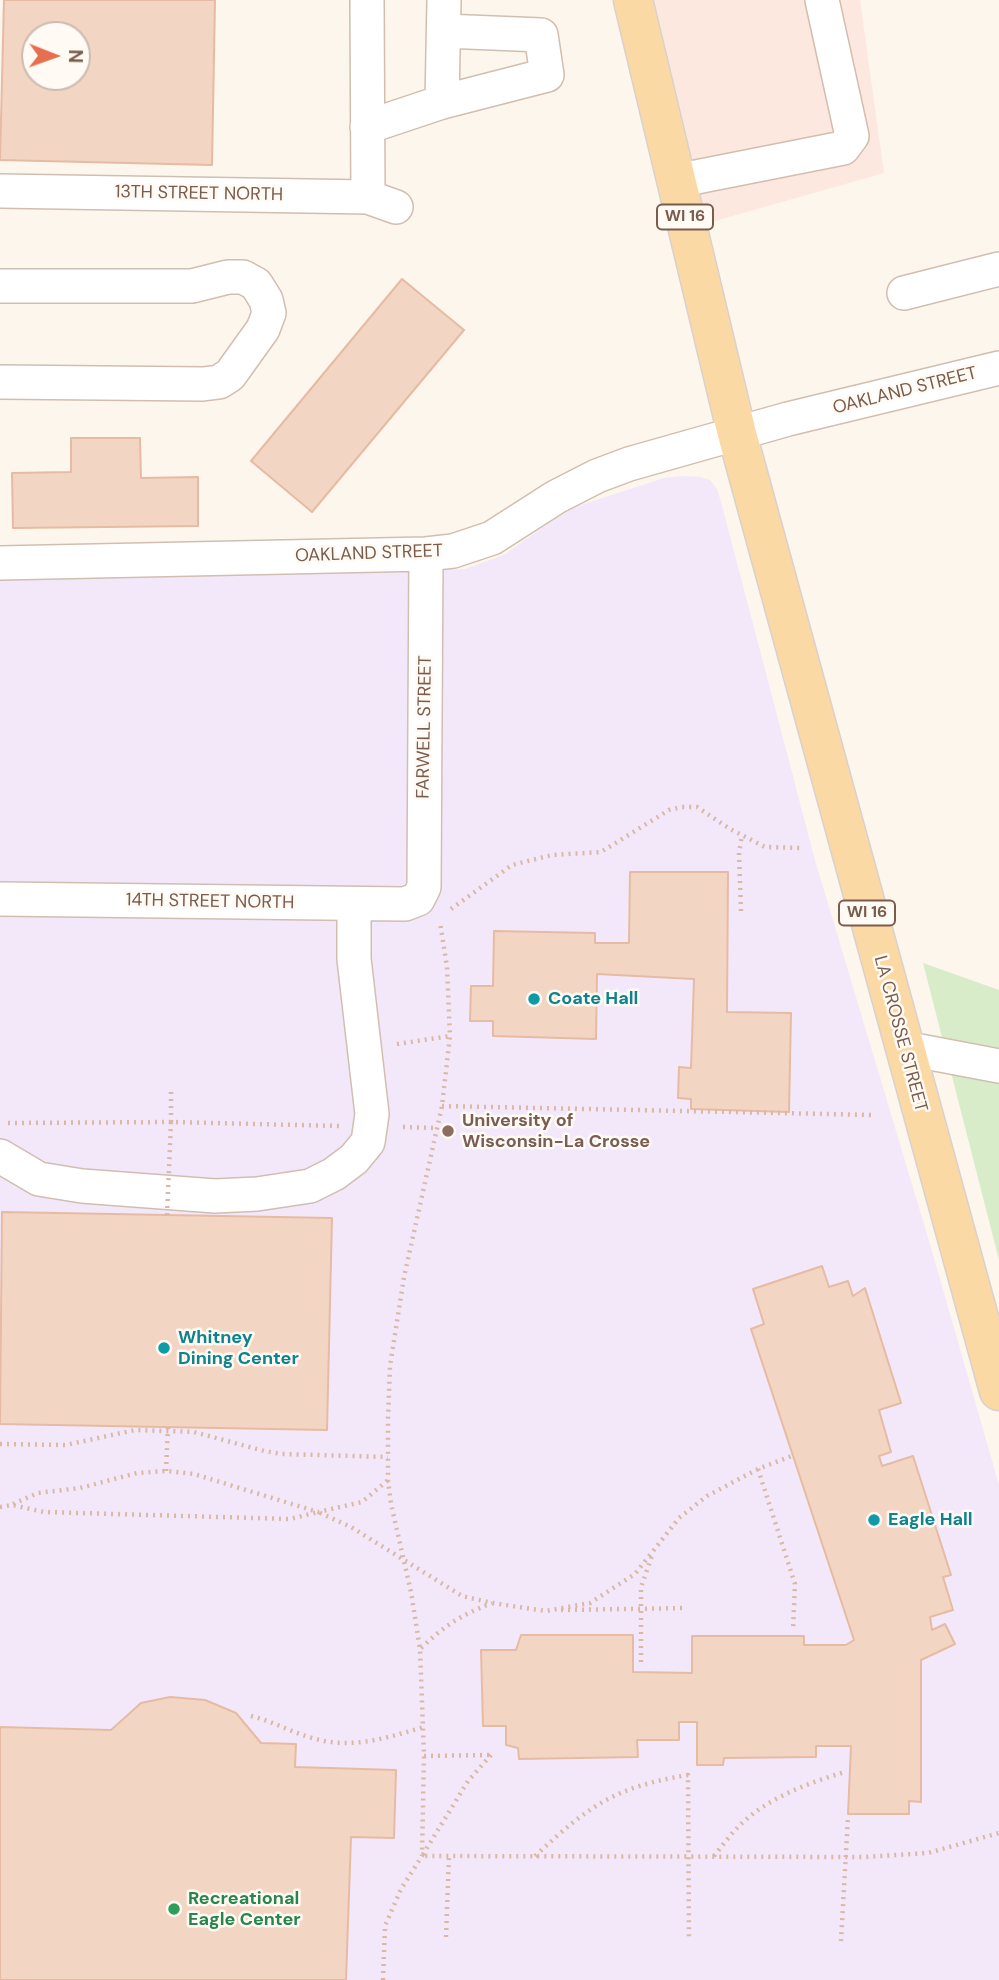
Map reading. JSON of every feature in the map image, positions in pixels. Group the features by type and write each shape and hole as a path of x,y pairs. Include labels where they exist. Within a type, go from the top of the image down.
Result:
{"main road":[{"name":"WI 16","path":"633,0 737,434"},
{"name":"LA CROSSE STREET","path":"737,434 999,1391"}],"street":[{"path":"367,0 367,127 442,102 547,75 541,35 444,16 442,102"},
{"path":"676,181 844,148 852,136 822,0"},
{"name":"13TH STREET NORTH","path":"0,191 382,202 367,127"},
{"path":"904,293 999,269"},
{"path":"0,286 192,286 243,276 256,284 266,300 269,313 263,329 230,375 219,382 0,383"},
{"name":"OAKLAND STREET","path":"0,563 426,554 453,551 492,538 556,497 597,476 665,453 788,419 999,368"},
{"name":"FARWELL STREET","path":"426,554 424,887 429,908"},
{"name":"14TH STREET NORTH","path":"0,899 405,905 429,908"},
{"path":"0,1156 39,1179 82,1186 215,1196 257,1194 310,1186 334,1174 354,1159 368,1142 372,1114 354,959 354,904"},
{"path":"904,1048 999,1066"}],"path":[{"path":"449,910 512,865 552,855 601,852 669,810 682,807 697,807 765,847 800,848"},
{"path":"741,911 739,853 742,835"},
{"path":"422,1856 424,1727 420,1649 388,1480 388,1457 390,1366 404,1277 442,1106 450,1036 447,967 429,908"},
{"path":"364,1043 405,1044 450,1036"},
{"path":"167,1215 171,1092"},
{"path":"442,1106 874,1115"},
{"path":"0,1123 171,1122 437,1128"},
{"path":"166,1471 167,1427"},
{"path":"0,1444 66,1445 135,1430 194,1432 282,1454 388,1457"},
{"path":"546,1611 590,1603 635,1574 680,1518 707,1496 758,1469 794,1455"},
{"path":"758,1469 795,1584 793,1631"},
{"path":"0,1507 38,1493 80,1488 137,1472 194,1474 318,1512 351,1527 462,1595 492,1603 546,1611 687,1608"},
{"path":"12,1504 44,1512 290,1519 362,1502 388,1480"},
{"path":"641,1662 641,1587 654,1549"},
{"path":"420,1649 460,1616 492,1603"},
{"path":"251,1716 313,1739 341,1744 369,1743 424,1727"},
{"path":"383,1980 385,1926 401,1889 468,1781 491,1755 424,1756"},
{"path":"714,1856 740,1826 763,1807 800,1787 845,1772"},
{"path":"534,1856 596,1803 651,1782 688,1775 689,1940"},
{"path":"841,1941 848,1817"},
{"path":"422,1856 845,1856 928,1853 999,1833"},
{"path":"446,1937 449,1856"}],"shaded area":[{"path":"633,0 860,0 884,173 687,229"},
{"name":"University of Wisconsin-La Crosse","path":"684,476 710,480 717,489 815,860 999,1485 999,1980 346,1980 351,1837 295,1767 296,1744 261,1743 236,1713 141,1703 111,1730 0,1727 0,577 465,569 504,555 575,507 664,478"}],"green space":[{"path":"923,963 999,990 999,1260"}],"building":[{"path":"4,0 215,0 212,165 0,160"},
{"path":"402,279 464,330 312,512 251,461"},
{"path":"71,438 140,438 141,478 198,477 198,526 13,528 12,473 71,472"},
{"name":"Coate Hall","path":"630,872 728,872 727,1012 791,1013 789,1112 691,1109 691,1099 678,1098 679,1067 691,1068 694,979 597,974 596,1039 493,1036 493,1021 470,1021 471,986 493,986 494,931 595,933 595,943 629,943"},
{"name":"Whitney Dining Center","path":"2,1212 332,1218 327,1430 0,1424"},
{"name":"Eagle Hall","path":"822,1266 829,1287 848,1281 853,1296 865,1288 901,1403 879,1410 891,1452 879,1456 882,1466 913,1456 951,1575 943,1577 953,1610 930,1617 932,1630 945,1624 955,1644 921,1660 921,1802 909,1801 909,1814 848,1814 851,1746 816,1746 816,1757 724,1758 723,1765 697,1765 697,1722 679,1722 679,1740 637,1740 638,1757 519,1759 518,1748 506,1745 506,1726 483,1726 481,1650 516,1650 521,1635 633,1635 633,1672 692,1673 692,1636 804,1636 804,1645 846,1645 854,1640 751,1329 764,1324 753,1289"},
{"name":"Recreational Eagle Center","path":"170,1697 205,1700 236,1713 261,1743 296,1744 295,1767 396,1770 394,1838 351,1837 346,1980 0,1980 0,1727 111,1730 141,1703"}],"place":[{"name":"Coate Hall","path":"534,999"},
{"name":"University of Wisconsin-La Crosse","path":"448,1131"},
{"name":"Whitney Dining Center","path":"164,1348"},
{"name":"Eagle Hall","path":"874,1520"},
{"name":"Recreational Eagle Center","path":"174,1909"}]}
